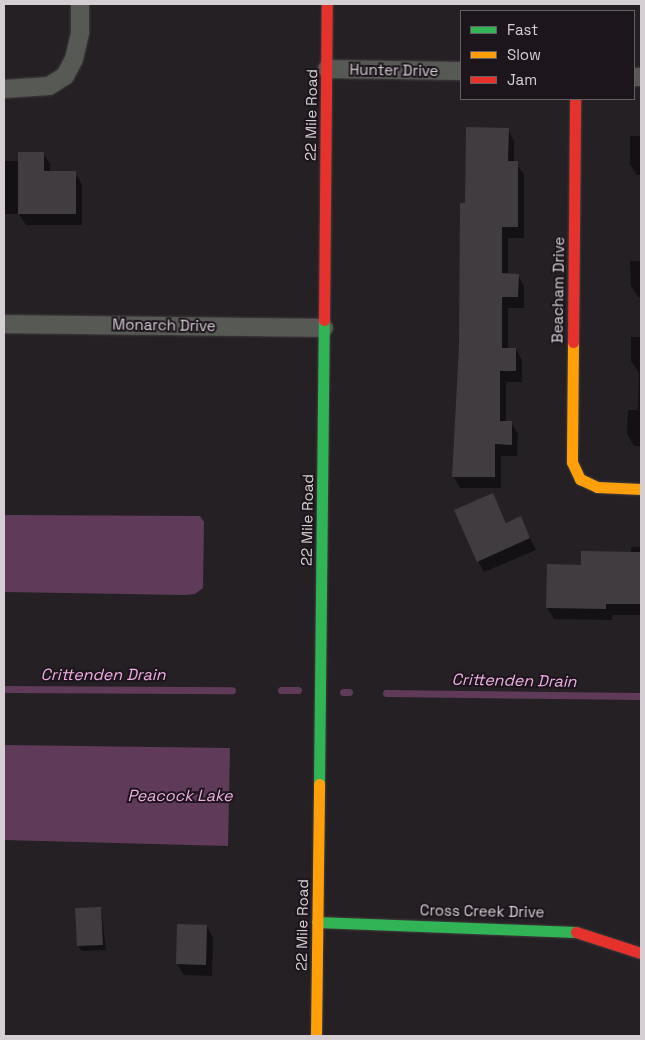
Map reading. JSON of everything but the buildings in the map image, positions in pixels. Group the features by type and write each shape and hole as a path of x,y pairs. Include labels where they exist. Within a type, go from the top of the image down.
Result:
{"street":[{"path":"4,89 31,89 49,86 65,76 74,59 80,32 80,4"},
{"name":"22 Mile Road","path":"316,1036 328,4"},
{"name":"Hunter Drive","path":"327,69 460,71"},
{"name":"Beacham Drive","path":"575,100 572,462 580,478 597,487 641,489"},
{"name":"Monarch Drive","path":"4,324 324,328"},
{"name":"Cross Creek Drive","path":"317,922 557,928 602,938 641,952"}],"water":[{"path":"4,515 200,516 204,522 203,588 195,594 185,595 4,592"},
{"name":"Peacock Lake","path":"4,745 230,748 228,846 4,840"}],"waterway":[{"name":"Crittenden Drain","path":"4,689 232,690"},
{"name":"Crittenden Drain","path":"281,690 298,690"},
{"name":"Crittenden Drain","path":"343,692 349,692"},
{"name":"Crittenden Drain","path":"386,693 641,696"}],"traffic: fast":[{"path":"319,784 324,320"},
{"path":"317,922 576,932"}],"traffic: slow":[{"path":"573,342 572,462 580,479 597,487 641,489"},
{"path":"316,1036 319,784"}],"traffic: jam":[{"path":"324,320 327,4"},
{"path":"573,342 575,100"},
{"path":"576,932 641,953"}]}
